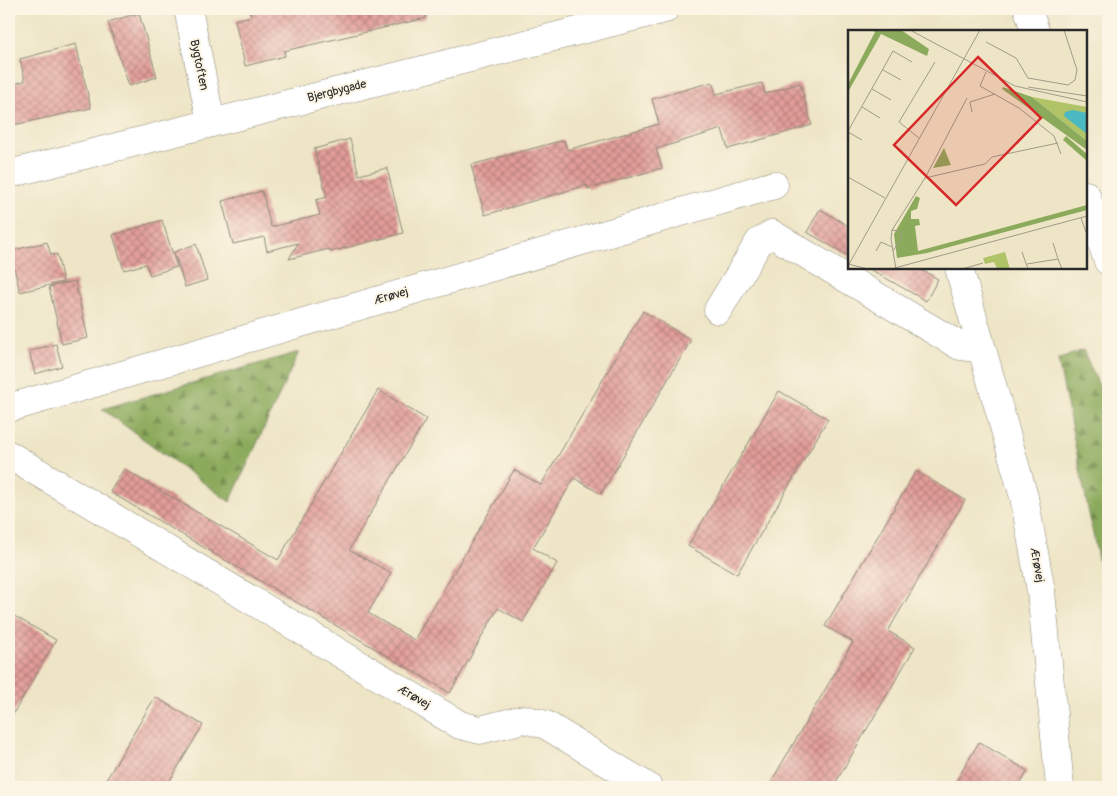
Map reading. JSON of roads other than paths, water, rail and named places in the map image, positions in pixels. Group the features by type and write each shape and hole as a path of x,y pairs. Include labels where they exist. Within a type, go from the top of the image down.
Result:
{"street":[{"name":"Bygtoften","path":"188,9 211,122"},
{"name":"Bjergbygade","path":"9,174 665,9"},
{"path":"1028,9 1035,30"},
{"name":"Ærøvej","path":"9,408 774,185"},
{"path":"1087,199 1108,261"},
{"path":"718,310 759,242 772,234 960,346 982,349"},
{"name":"Ærøvej","path":"960,269 1024,497 1041,591 1060,787"},
{"name":"Ærøvej","path":"9,455 460,725 480,730 524,719 546,724 648,787"}]}
